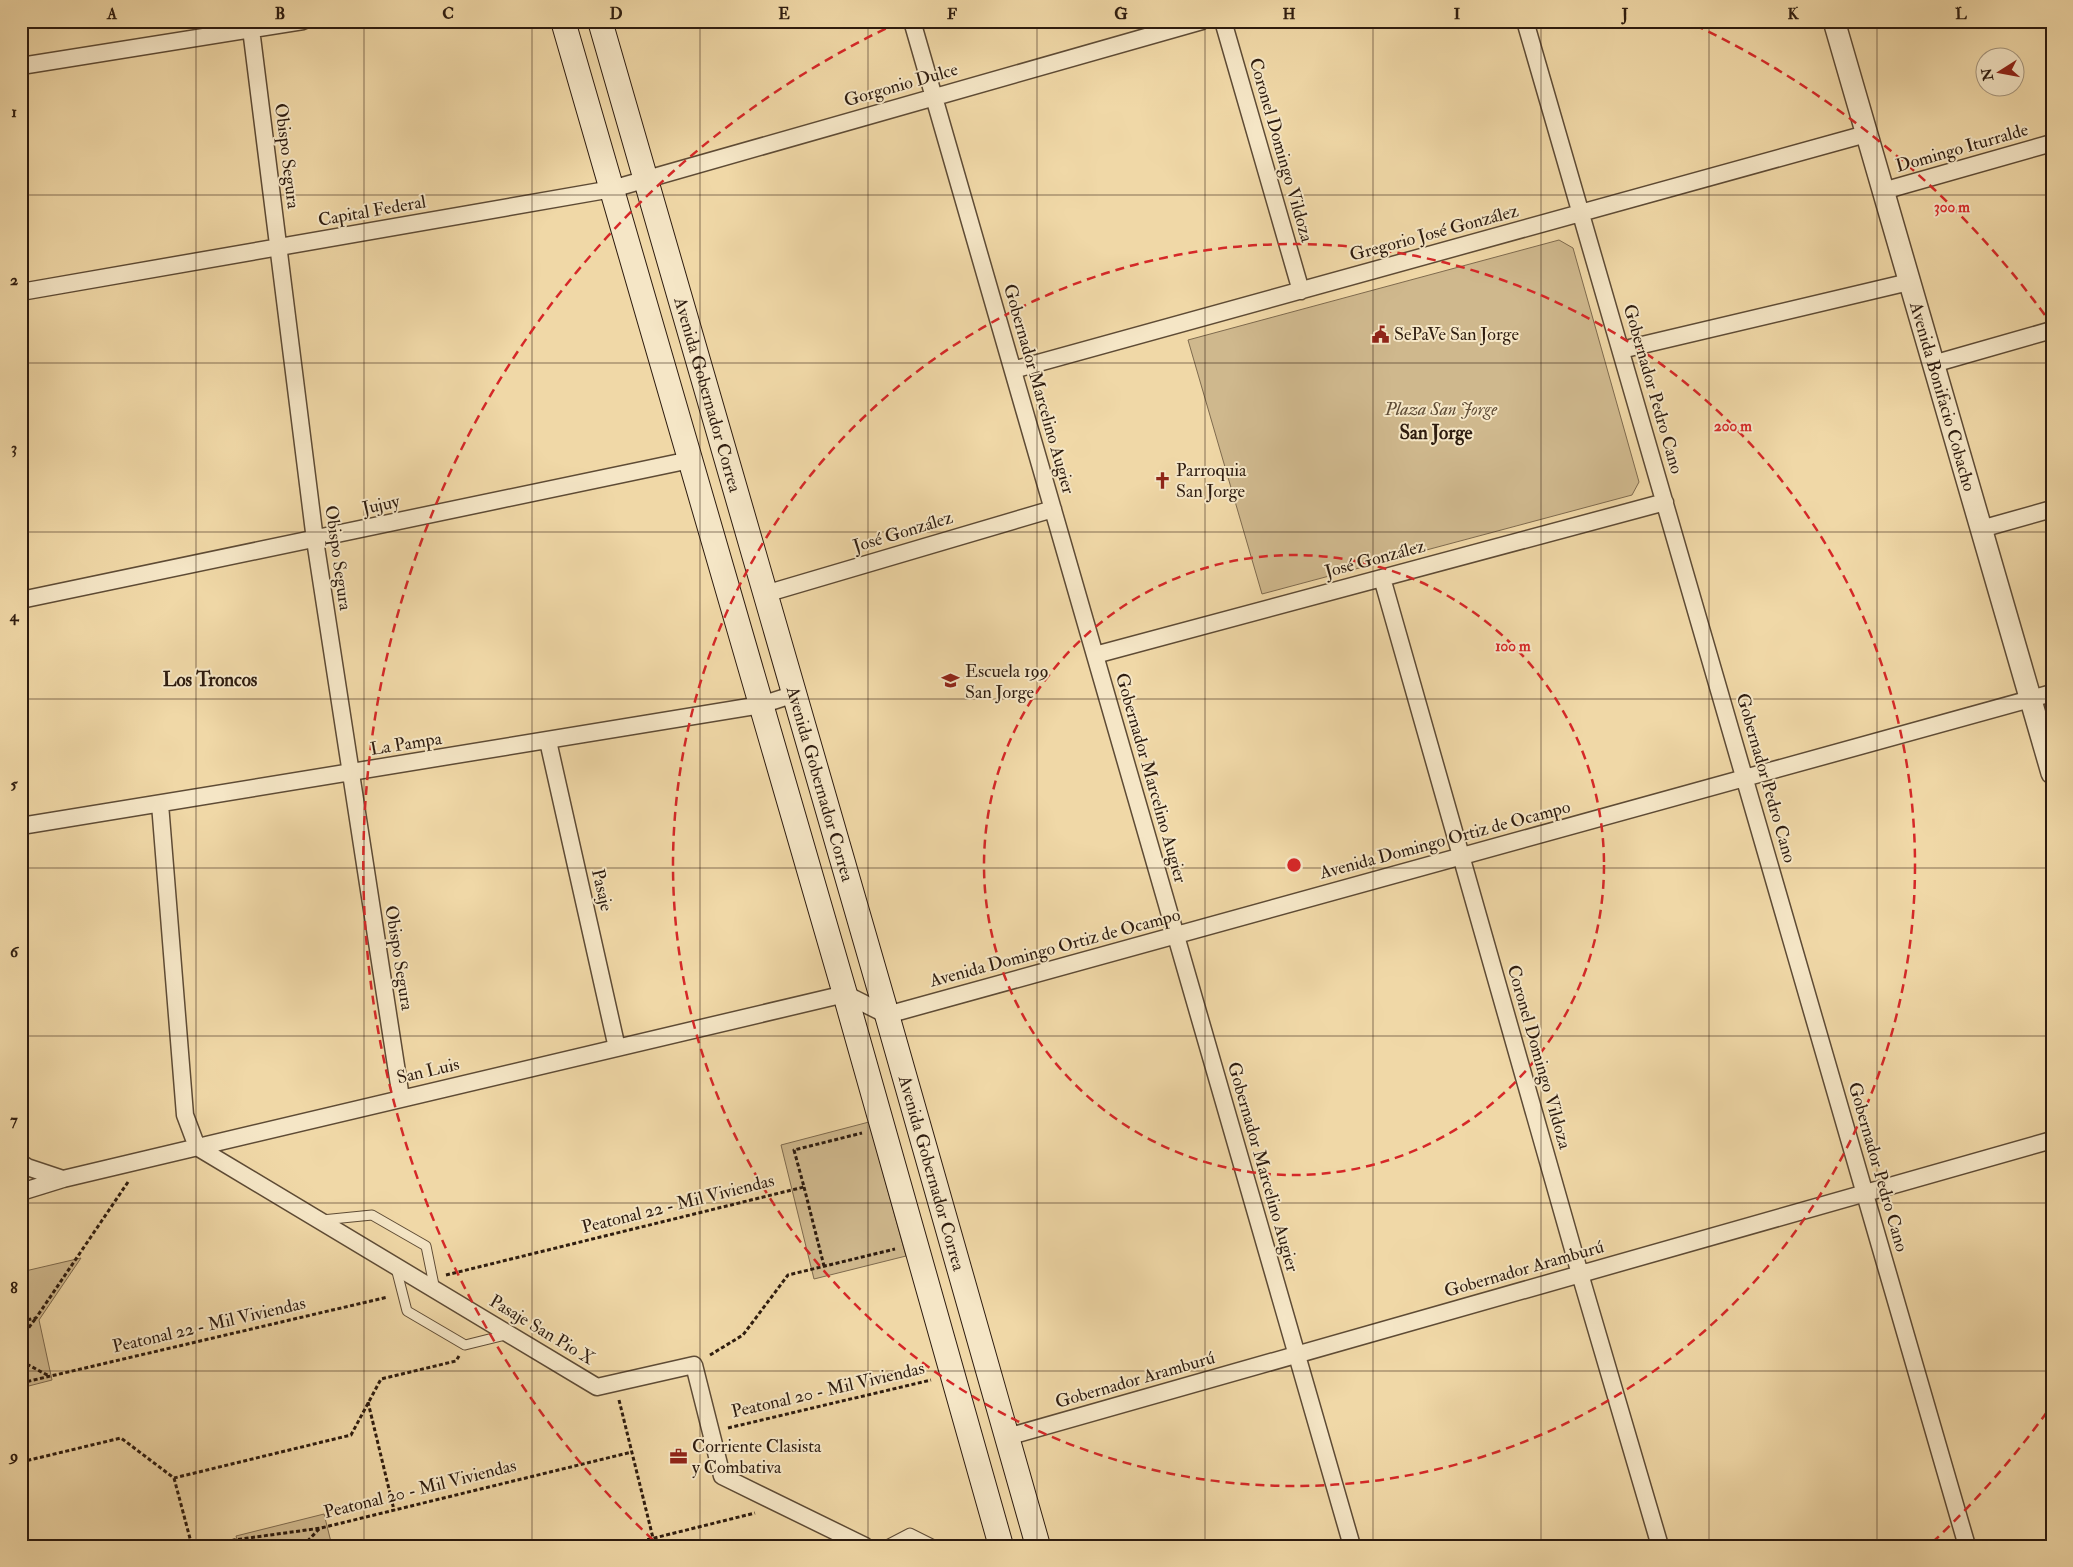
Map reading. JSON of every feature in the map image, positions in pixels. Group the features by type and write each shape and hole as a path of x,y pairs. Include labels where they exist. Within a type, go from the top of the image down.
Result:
{"main road":[{"name":"Avenida Gobernador Correa","path":"563,21 762,705 1001,1546"},
{"name":"Avenida Gobernador Correa","path":"600,21 888,1015 1038,1546"}],"street":[{"path":"21,66 251,26 303,21"},
{"name":"Gobernador Marcelino Augier","path":"912,21 1352,1546"},
{"name":"Gorgonio Dulce","path":"612,189 1202,21"},
{"name":"Coronel Domingo Vildoza","path":"1223,21 1301,291"},
{"name":"Gobernador Pedro Cano","path":"1526,21 1967,1546"},
{"name":"Avenida Bonifacio Cobacho","path":"1836,22 1866,134 2052,773"},
{"name":"Obispo Segura","path":"251,26 315,540 349,774 401,1098"},
{"name":"Gregorio José González","path":"1013,370 1866,134"},
{"name":"Domingo Iturralde","path":"1883,191 2052,143"},
{"name":"Capital Federal","path":"21,292 612,189"},
{"path":"1621,350 1909,282"},
{"path":"1933,364 2052,330"},
{"name":"Jujuy","path":"21,600 690,460"},
{"name":"José González","path":"1095,655 1665,502"},
{"name":"José González","path":"766,594 1053,509"},
{"path":"1981,529 2052,509"},
{"name":"Coronel Domingo Vildoza","path":"1382,578 1580,1274 1660,1546"},
{"name":"Avenida Domingo Ortiz de Ocampo","path":"888,1015 2052,693"},
{"name":"La Pampa","path":"21,826 349,774 762,705 795,694"},
{"name":"Pasaje","path":"548,741 617,1048"},
{"path":"160,804 185,1115 197,1147"},
{"path":"845,994 888,1015"},
{"name":"San Luis","path":"21,1192 63,1179 845,994"},
{"name":"Gobernador Aramburú","path":"1007,1437 2052,1140"},
{"name":"Pasaje San Pio X","path":"197,1147 396,1266 434,1284 509,1334 597,1386 694,1365"},
{"path":"21,1163 27,1167 63,1179"},
{"path":"694,1365 722,1476 865,1546"}],"lane":[{"path":"319,1220 372,1215 426,1246 434,1284"},
{"path":"396,1266 407,1311 465,1345 509,1334"},
{"path":"885,1546 910,1533 936,1546"}],"path":[{"path":"824,1266 794,1150 883,1128"},
{"path":"21,1338 143,1160"},
{"name":"Peatonal 22 - Mil Viviendas","path":"434,1284 804,1187"},
{"path":"694,1365 743,1335 788,1275 916,1244"},
{"name":"Peatonal 22 - Mil Viviendas","path":"21,1383 402,1293"},
{"path":"21,1321 36,1318"},
{"path":"174,1478 350,1434 381,1379 456,1361 465,1345"},
{"path":"21,1361 50,1377"},
{"name":"Peatonal 20 - Mil Viviendas","path":"711,1432 952,1374"},
{"path":"615,1382 653,1538"},
{"path":"368,1402 394,1510"},
{"path":"21,1462 121,1438 174,1478 192,1546"},
{"name":"Peatonal 20 - Mil Viviendas","path":"213,1546 234,1540 321,1528 632,1452"},
{"path":"622,1546 784,1506"},
{"path":"303,1546 321,1528"},
{"path":"234,1540 245,1546"}],"green space":[{"name":"Plaza San Jorge","path":"1559,240 1573,248 1639,482 1632,495 1262,594 1188,340"},
{"path":"869,1122 906,1256 814,1279 781,1145"},
{"path":"81,1258 39,1320 52,1380 21,1388 21,1272"},
{"path":"324,1514 332,1546 239,1546 236,1536"}],"place":[{"name":"SePaVe San Jorge","path":"1380,334"},
{"name":"Parroquia San Jorge","path":"1162,480"},
{"name":"Escuela 199 San Jorge","path":"951,681"},
{"name":"Corriente Clasista y Combativa","path":"678,1456"}],"district":[{"name":"San Jorge","path":"1436,433"},
{"name":"Los Troncos","path":"210,680"}]}
